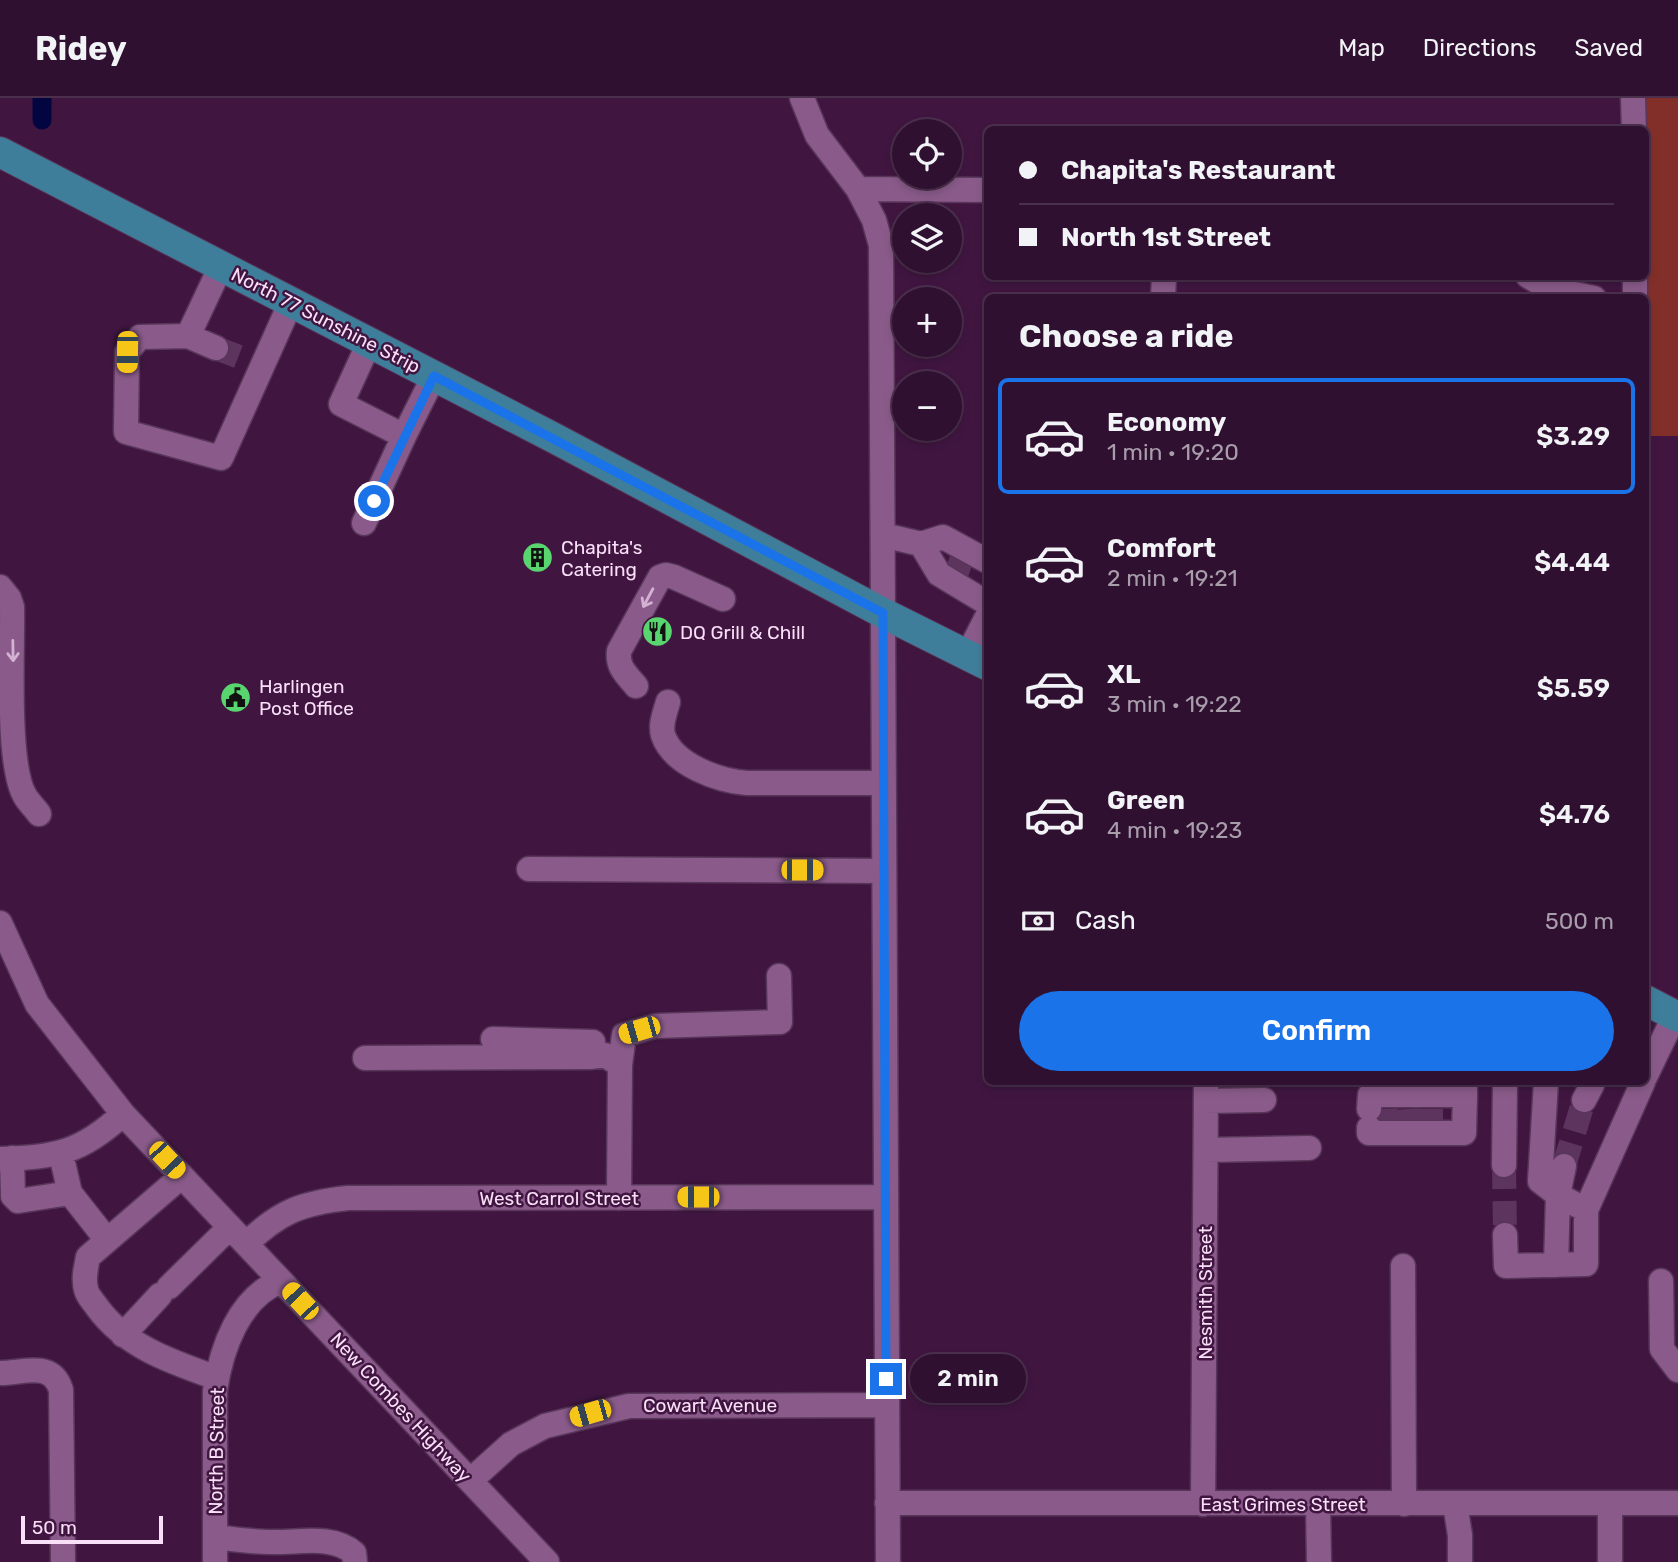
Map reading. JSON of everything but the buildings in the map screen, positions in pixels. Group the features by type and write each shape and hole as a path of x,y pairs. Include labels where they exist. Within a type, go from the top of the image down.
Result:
{"main road":[{"name":"North 77 Sunshine Strip","path":"0,152 977,660"},
{"path":"1649,1002 1676,1016"}],"street":[{"path":"802,98 817,135 858,189 874,220 881,245 887,1562"},
{"path":"1633,98 1634,126"},
{"path":"858,189 984,190"},
{"path":"188,336 221,266"},
{"path":"1535,280 1550,289 1574,294"},
{"path":"216,348 188,336 141,337 127,352 126,432 221,458 252,363 291,302"},
{"path":"369,343 341,404 404,436"},
{"path":"364,523 434,376"},
{"path":"883,535 921,544 943,537 984,598"},
{"path":"921,544 939,574 965,566"},
{"path":"636,686 621,669 619,651 660,577 674,577 723,600"},
{"path":"0,587 12,607 14,736 18,771 25,795 39,814"},
{"path":"977,660 984,630"},
{"path":"668,702 662,723 663,734 670,747 695,768 713,776 730,782 747,783 884,783"},
{"path":"529,869 884,871"},
{"name":"New Combes Highway","path":"0,923 37,1004 123,1114 547,1562"},
{"path":"619,1198 613,1060 624,1034 655,1026 780,1022 779,976"},
{"path":"1649,1066 1676,1016"},
{"path":"493,1039 592,1041 613,1060"},
{"path":"365,1058 590,1057 613,1060"},
{"path":"1504,1165 1505,1085"},
{"path":"1546,1085 1540,1181 1558,1195 1586,1210"},
{"path":"1505,1235 1506,1266 1586,1265 1586,1210 1639,1085"},
{"path":"1465,1088 1464,1133 1400,1110 1465,1088"},
{"path":"1206,1091 1264,1100"},
{"name":"Nesmith Street","path":"1203,1504 1206,1091"},
{"path":"70,1193 18,1201 13,1196 6,1159 61,1154 102,1133 123,1114"},
{"path":"1206,1150 1309,1148"},
{"path":"61,1154 70,1193 107,1240"},
{"path":"1556,1265 1558,1195 1564,1166"},
{"path":"182,1176 88,1257 84,1274 86,1291 110,1324 123,1335 162,1358 217,1378"},
{"name":"West Carrol Street","path":"123,1335 164,1291 238,1236 265,1226 292,1210 324,1200 884,1197"},
{"path":"1403,1266 1404,1504"},
{"name":"North B Street","path":"215,1562 215,1391 219,1366 235,1324 268,1286 281,1281"},
{"path":"1661,1281 1662,1349 1678,1370"},
{"path":"0,1373 46,1371 54,1375 59,1382 63,1562"},
{"name":"Cowart Avenue","path":"471,1480 511,1444 545,1426 628,1405 887,1405"},
{"name":"East Grimes Street","path":"887,1503 1678,1503"},
{"path":"1318,1504 1319,1562"},
{"path":"1455,1504 1460,1535 1460,1562"},
{"path":"1610,1504 1610,1562"},
{"path":"215,1537 268,1542 324,1541 344,1545 354,1553 355,1562"}],"shaded area":[{"path":"1644,98 1678,98 1678,436 1649,436 1649,294 1645,294 1645,280 1649,280 1649,126 1644,126"}],"waterway":[{"path":"42,98 42,120"}],"tunnel":[{"path":"216,348 242,358"},
{"path":"955,578 962,558"},
{"path":"1564,1166 1584,1100"},
{"path":"1385,1109 1386,1128"},
{"path":"1407,1109 1408,1128"},
{"path":"1431,1109 1431,1128"},
{"path":"1504,1165 1505,1235"}],"place":[{"name":"Chapita's Catering","path":"538,558"},
{"name":"DQ Grill & Chill","path":"657,632"},
{"name":"Harlingen Post Office","path":"236,697"}],"route":[{"path":"374,501 434,376 883,613 886,1379"}]}
